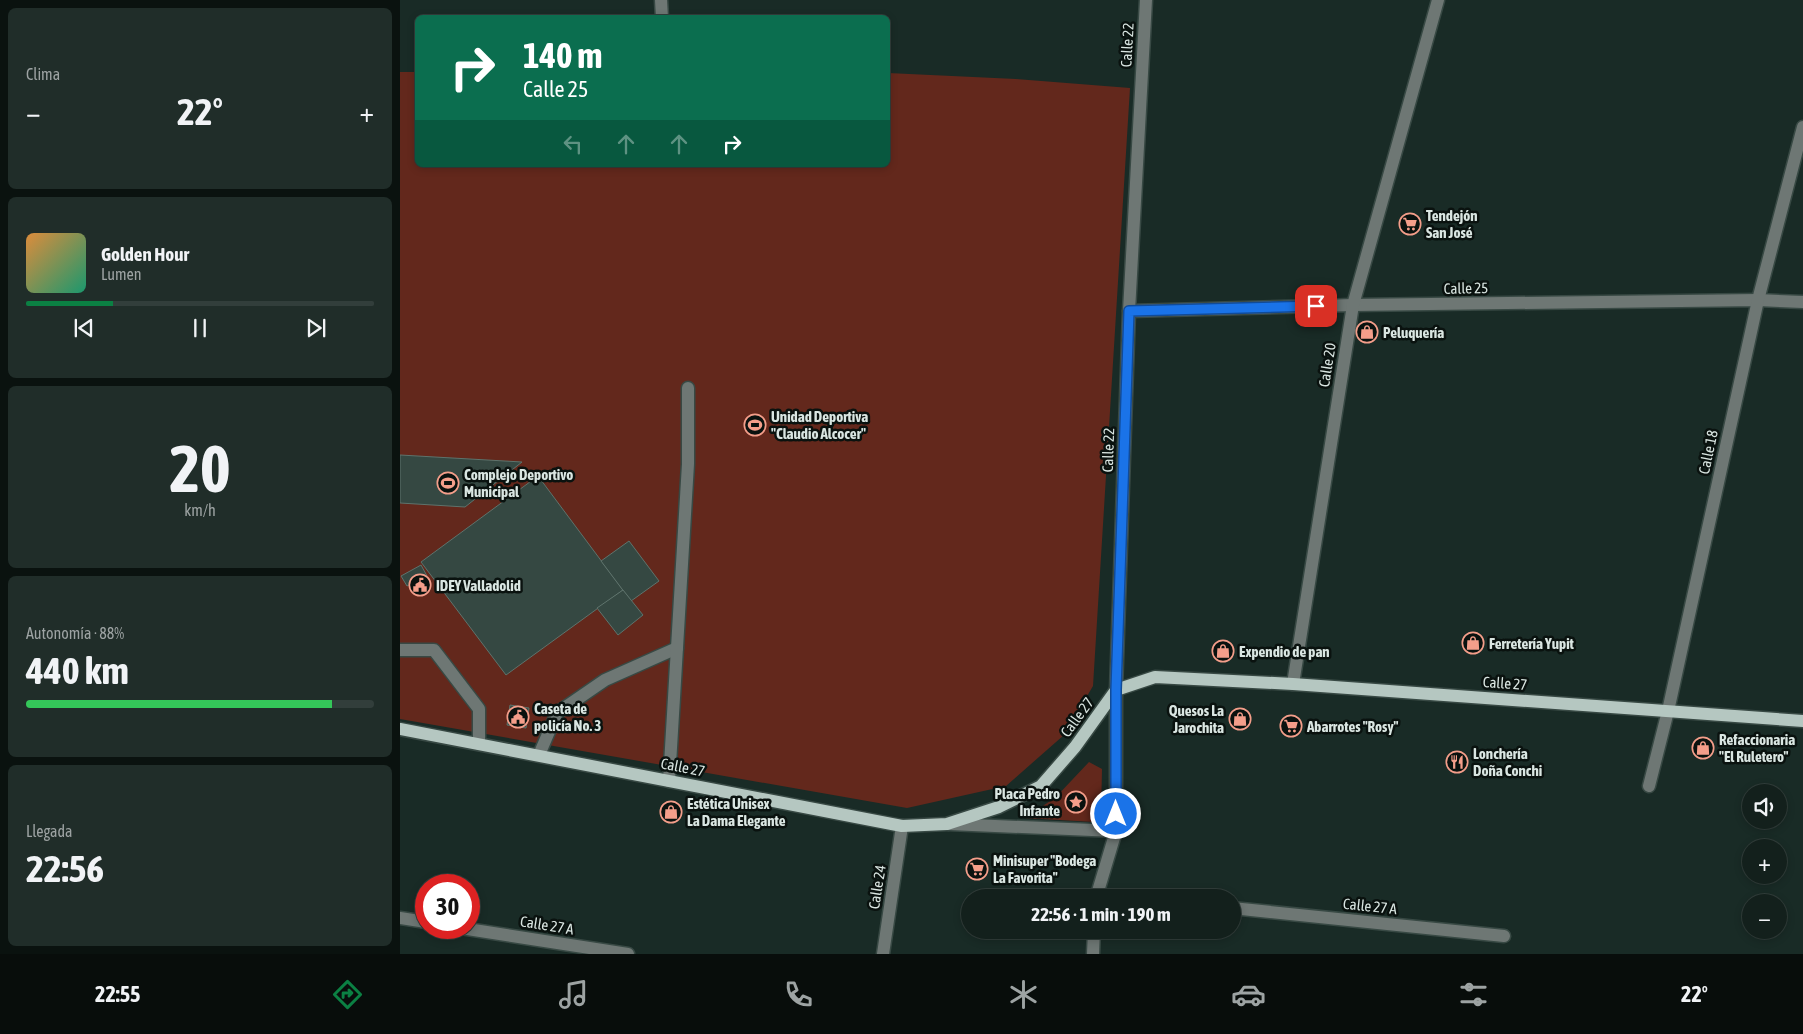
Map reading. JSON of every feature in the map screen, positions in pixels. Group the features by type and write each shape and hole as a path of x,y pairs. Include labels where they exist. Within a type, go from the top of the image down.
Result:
{"main road":[{"name":"Calle 27","path":"400,729 902,826 947,824 998,807 1041,786 1076,748 1116,690 1155,678 1292,684 1803,721"}],"street":[{"path":"661,0 662,15"},
{"name":"Calle 22","path":"1098,889 1116,831 1116,690 1129,311 1146,0"},
{"name":"Calle 20","path":"1292,684 1353,306 1438,0"},
{"name":"Calle 18","path":"1649,786 1668,711 1758,300 1803,127"},
{"name":"Calle 25","path":"1129,311 1758,300 1803,302"},
{"path":"669,781 688,464 688,388"},
{"path":"539,755 557,713 605,680 677,648"},
{"path":"400,650 434,650 479,709 479,744"},
{"path":"947,824 1116,831"},
{"name":"Calle 24","path":"883,954 902,826"},
{"name":"Calle 27 A","path":"1241,909 1504,936"},
{"path":"400,918 415,920"},
{"name":"Calle 27 A","path":"480,931 628,954"},
{"path":"1093,954 1094,939"}],"shaded area":[{"name":"Unidad Deportiva \"Claudio Alcocer\"","path":"400,72 415,72 415,167 890,167 890,73 1016,79 1130,88 1093,686 1064,735 1006,786 907,808 400,719"},
{"path":"1089,762 1102,769 1101,814 1094,822 1024,818 1055,798"}],"building":[{"name":"Complejo Deportivo Municipal","path":"400,455 522,462 465,507 400,503"},
{"path":"538,476 623,590 506,675 421,562"},
{"path":"629,541 659,581 631,601 601,561"},
{"path":"421,565 427,576 407,586 401,576"},
{"name":"IDEY Valladolid","path":"427,577 430,583 414,592 411,587"},
{"path":"623,590 643,615 618,635 597,608"},
{"name":"Caseta de policía No. 3","path":"510,705 529,708 526,728 507,725"}],"place":[{"name":"Tendejón San José","path":"1410,224"},
{"name":"Peluquería","path":"1367,332"},
{"name":"Unidad Deportiva \"Claudio Alcocer\"","path":"755,425"},
{"name":"Complejo Deportivo Municipal","path":"448,483"},
{"name":"IDEY Valladolid","path":"420,585"},
{"name":"Ferretería Yupit","path":"1473,643"},
{"name":"Expendio de pan","path":"1223,651"},
{"name":"Caseta de policía No. 3","path":"518,717"},
{"name":"Quesos La Jarochita","path":"1240,719"},
{"name":"Abarrotes \"Rosy\"","path":"1291,726"},
{"name":"Refaccionaria \"El Ruletero\"","path":"1703,748"},
{"name":"Lonchería Doña Conchi","path":"1457,762"},
{"name":"Placa Pedro Infante","path":"1076,802"},
{"name":"Estética Unisex La Dama Elegante","path":"671,812"},
{"name":"Minisuper \"Bodega La Favorita\"","path":"977,869"}],"route":[{"path":"1116,814 1116,690 1129,311 1316,306"}]}
